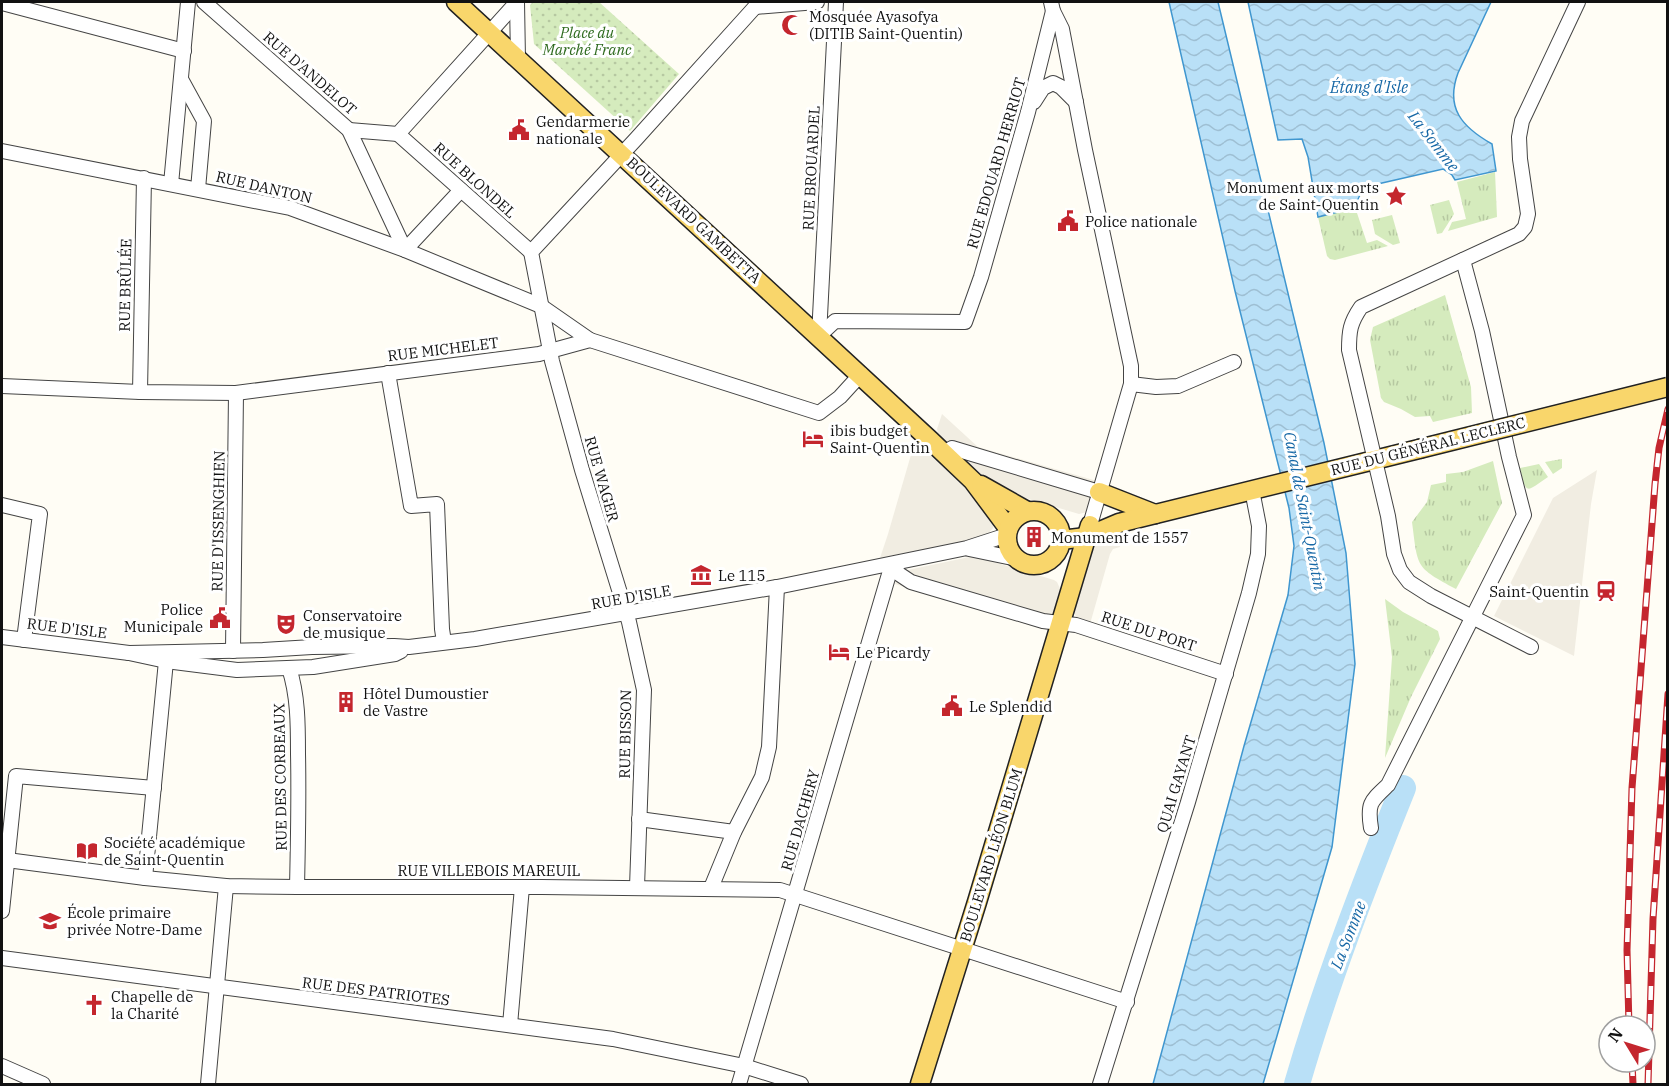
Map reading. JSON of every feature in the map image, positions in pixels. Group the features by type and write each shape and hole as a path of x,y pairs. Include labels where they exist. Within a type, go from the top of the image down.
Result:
{"main road":[{"name":"BOULEVARD GAMBETTA","path":"456,2 861,374 973,481"},
{"name":"RUE DU GÉNÉRAL LECLERC","path":"1057,543 1088,531 1119,523 1668,387"},
{"path":"973,481 1027,512"},
{"path":"973,481 1008,531 1010,550 1017,559 1036,565 1057,543"},
{"path":"1099,492 1155,514"},
{"path":"1008,531 1016,518 1027,512 1043,512 1051,516 1057,543 1072,586"},
{"name":"BOULEVARD LÉON BLUM","path":"920,1084 1088,531"},
{"path":"1057,543 1079,563"}],"street":[{"path":"171,184 188,2"},
{"name":"RUE D'ANDELOT","path":"204,2 350,130 405,250"},
{"path":"350,130 398,134 517,2"},
{"path":"517,2 518,59"},
{"path":"531,252 622,154 752,4 817,2"},
{"name":"RUE BROUARDEL","path":"819,336 836,2"},
{"path":"1531,647 1431,596 1409,582 1400,570 1394,554 1376,459 1360,404 1349,350 1349,331 1361,307 1519,234 1525,227 1528,214 1519,138 1522,121 1578,2"},
{"path":"2,3 184,51"},
{"path":"1052,6 1062,29 1087,162 1129,348 1131,366 1131,384 1088,531"},
{"name":"RUE EDOUARD HERRIOT","path":"819,336 835,321 964,322 981,277 1028,112 1052,6"},
{"path":"181,79 204,121 198,189"},
{"path":"1028,112 1043,88 1053,83 1061,87 1076,102"},
{"name":"RUE BLONDEL","path":"398,134 531,252"},
{"name":"RUE DANTON","path":"2,151 290,208 405,250 541,306 591,340"},
{"name":"RUE BRÛLÉE","path":"140,392 144,178"},
{"path":"405,250 461,190"},
{"name":"RUE WAGER","path":"531,252 550,352 582,470 626,614"},
{"path":"1371,828 1368,812 1372,800 1388,785 1524,516 1477,310 1463,260"},
{"path":"591,340 819,413 840,397 861,374"},
{"name":"RUE MICHELET","path":"2,386 140,392 236,393 550,352 591,340"},
{"path":"1131,384 1155,387 1178,386 1234,362"},
{"path":"387,373 411,506 437,504 444,642"},
{"name":"RUE D'ISSENGHIEN","path":"233,651 236,393"},
{"path":"944,453 952,448 1099,492"},
{"name":"QUAI GAYANT","path":"1100,1084 1127,1002 1250,593 1258,554 1258,488"},
{"path":"2,505 40,514 24,640"},
{"name":"RUE D'ISLE","path":"129,653 312,647 409,647 475,639 777,587 892,564 967,548 1008,531"},
{"path":"967,548 1017,559"},
{"name":"RUE DU PORT","path":"892,564 899,574 911,582 1043,621 1076,626 1226,674"},
{"name":"RUE DACHERY","path":"739,1084 892,564"},
{"path":"711,888 734,832 762,777 769,747 777,587"},
{"name":"RUE BISSON","path":"626,614 644,690 637,887"},
{"name":"RUE D'ISLE","path":"2,637 129,653 166,661 237,670 313,667 395,654 409,647"},
{"path":"145,878 166,661"},
{"name":"RUE DES CORBEAUX","path":"289,668 296,702 298,742 297,887"},
{"path":"2,911 16,776 154,788"},
{"path":"639,819 734,832"},
{"name":"RUE VILLEBOIS MAREUIL","path":"7,860 226,886 637,887 780,890 1127,1002"},
{"path":"208,1084 226,886"},
{"path":"510,1024 522,887"},
{"name":"RUE DES PATRIOTES","path":"2,958 613,1039 744,1066 801,1084"},
{"path":"2,1066 43,1084"}],"green space":[{"name":"Place du Marché Franc","path":"533,2 599,2 679,74 630,131 534,44 530,5"},
{"path":"1495,172 1497,217 1448,231 1452,222 1466,219 1457,182"},
{"path":"1449,200 1454,214 1442,233 1437,234 1430,205"},
{"path":"1355,207 1367,243 1377,240 1388,246 1335,260 1330,259 1327,256 1318,217"},
{"path":"1392,215 1400,243 1393,245 1375,234 1372,220"},
{"path":"1445,295 1471,387 1472,413 1433,422 1430,416 1415,417 1384,402 1381,398 1370,340 1373,327"},
{"path":"1562,459 1562,468 1553,474 1545,462"},
{"path":"1493,461 1502,503 1456,589 1433,576 1421,564 1412,522 1427,502 1431,485 1446,482 1446,474 1463,472"},
{"path":"1539,464 1548,477 1528,489 1520,468"},
{"path":"1385,599 1403,612 1438,631 1440,639 1411,697 1385,758 1392,657"}],"shaded area":[{"path":"942,414 978,447 1097,481 1087,512 1079,514 995,489 939,436 937,429"},
{"path":"915,441 989,510 994,522 993,528 981,538 880,558 888,534"},
{"path":"1597,470 1574,656 1494,616 1553,498"},
{"path":"1118,537 1120,547 1113,549 1110,554 1090,624 1079,620 1074,609 1093,544"},
{"path":"974,556 1057,582 1062,593 1052,632 895,584 903,571"}],"water":[{"name":"Canal de Saint-Quentin","path":"1169,2 1218,2 1324,443 1346,553 1355,664 1332,847 1263,1084 1153,1084 1244,746 1288,595 1294,546 1289,508 1235,291"},
{"name":"Étang d'Isle","path":"1248,2 1491,2 1458,73 1454,85 1454,96 1455,106 1465,123 1481,138 1492,144 1496,171 1455,180 1443,169 1369,186 1360,195 1358,207 1318,217 1308,157 1302,139 1278,140"}],"waterway":[{"name":"La Somme","path":"1297,1084 1346,935 1403,788"}],"railway":[{"path":"1629,1014 1627,950 1632,788 1655,484 1659,448 1668,409"},
{"path":"1648,1084 1653,919 1668,694"},
{"path":"1633,1074 1633,1084"}],"place":[{"name":"Mosquée Ayasofya (DITIB Saint-Quentin)","path":"792,25"},
{"name":"Gendarmerie nationale","path":"519,130"},
{"name":"Monument aux morts de Saint-Quentin","path":"1396,196"},
{"name":"Police nationale","path":"1068,221"},
{"name":"ibis budget Saint-Quentin","path":"813,439"},
{"name":"Monument de 1557","path":"1034,537"},
{"name":"Le 115","path":"701,575"},
{"name":"Saint-Quentin","path":"1606,591"},
{"name":"Police Municipale","path":"220,618"},
{"name":"Conservatoire de musique","path":"286,624"},
{"name":"Le Picardy","path":"839,652"},
{"name":"Hôtel Dumoustier de Vastre","path":"346,702"},
{"name":"Le Splendid","path":"952,706"},
{"name":"Société académique de Saint-Quentin","path":"87,851"},
{"name":"École primaire privée Notre-Dame","path":"50,921"},
{"name":"Chapelle de la Charité","path":"94,1005"}]}
